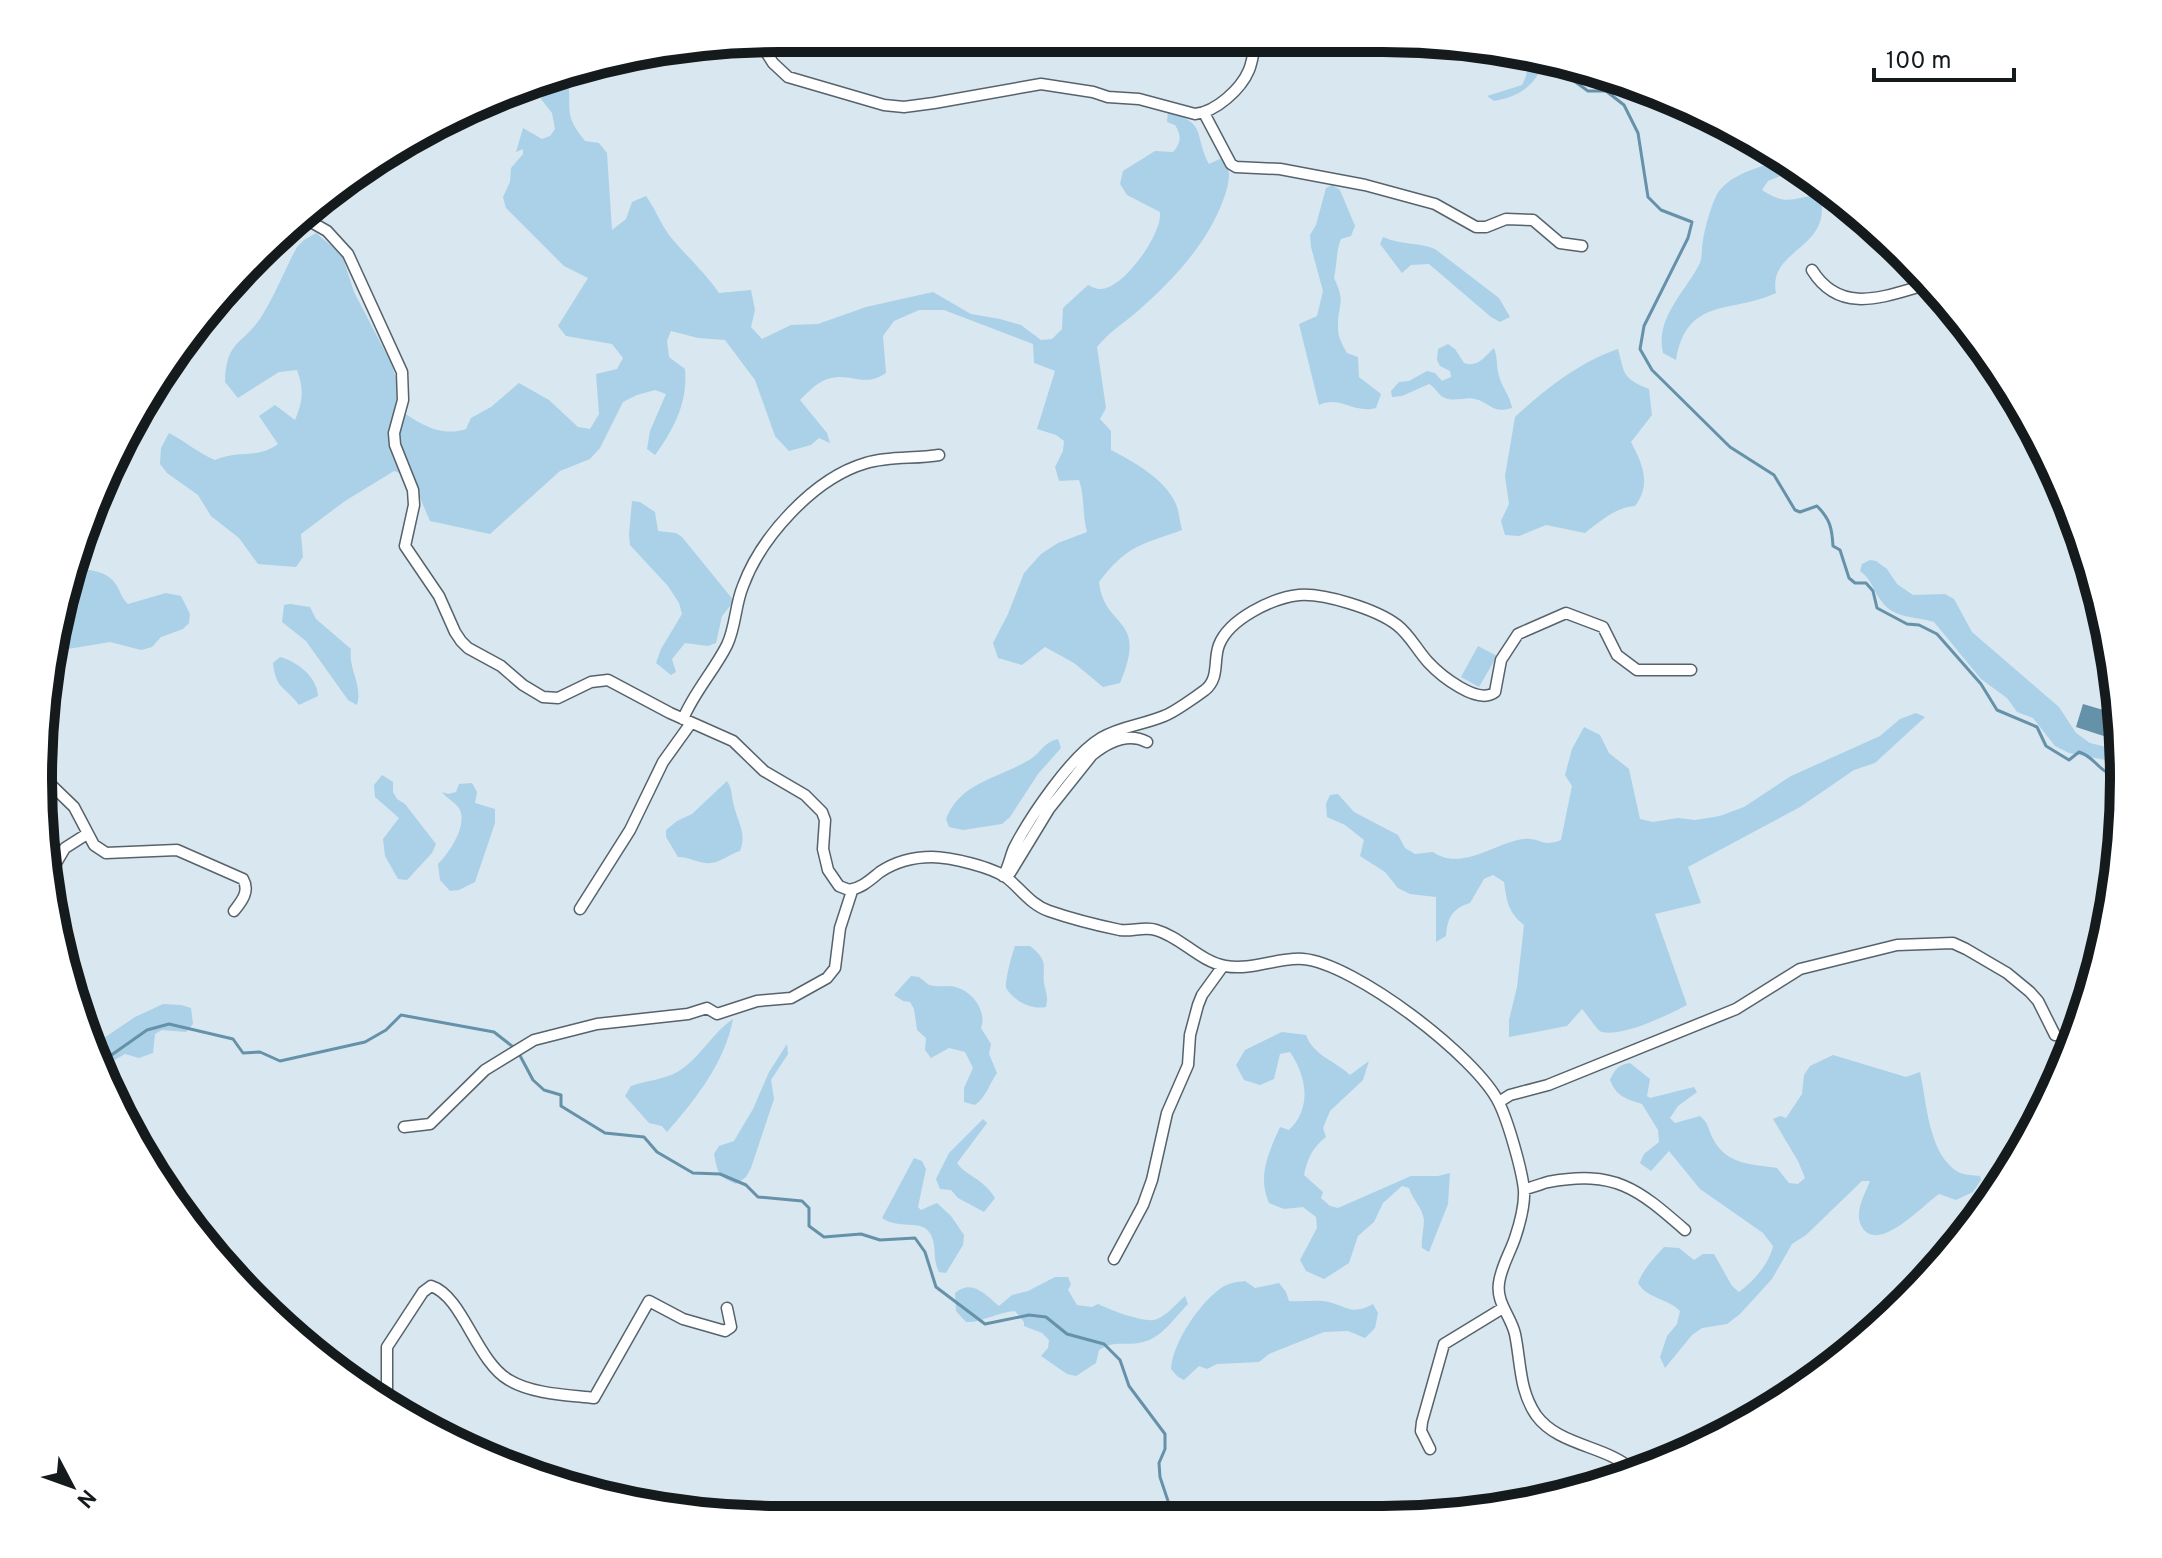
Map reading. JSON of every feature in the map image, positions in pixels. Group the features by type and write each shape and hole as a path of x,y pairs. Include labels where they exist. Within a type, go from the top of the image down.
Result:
{"street":[{"path":"766,53 788,77 884,105 904,107 934,103 1041,84 1085,90 1108,97 1139,99 1195,114 1204,113 1232,93 1249,71 1253,52"},
{"path":"1204,113 1231,164 1236,167 1280,169 1365,185 1435,204 1476,227 1486,227 1506,219 1533,220 1560,243 1582,246"},
{"path":"312,222 337,240 348,254 396,355 404,391 394,433 395,445 413,490 414,505 405,546 439,596 458,637 468,648 501,666 543,697 558,698 591,682 608,680 733,741 764,771 815,803 825,820 823,849 828,870 839,886 852,891"},
{"path":"1812,270 1825,289 1852,298 1872,300 1918,287"},
{"path":"580,909 630,830 687,721 697,690 726,647 733,631 742,587 753,563 790,514 811,495 853,468 876,461 939,455"},
{"path":"1005,877 1014,848 1029,822 1088,747 1124,727 1169,714 1204,691 1214,679 1219,643 1230,628 1246,614 1293,596 1335,599 1395,623 1433,667 1480,697 1495,692 1501,660 1518,634 1566,613 1603,627 1617,655 1637,670 1691,670"},
{"path":"1005,877 1049,809 1092,755 1122,738 1147,742"},
{"path":"52,786 74,807 94,845 106,853 177,850 243,879 245,894 234,911"},
{"path":"57,862 65,848 87,834"},
{"path":"404,1127 430,1124 474,1079 534,1040 597,1024 688,1014 707,1008 717,1014 749,1003 785,1000 799,995 827,978 835,968 840,928 852,891 889,867 913,859 931,857 954,860 1005,877 1045,910 1120,930 1147,928 1160,931 1209,961 1223,966 1262,966 1302,959 1326,965 1381,993 1438,1036 1499,1102 1524,1189 1520,1221 1499,1280 1499,1295 1515,1333 1520,1378 1526,1397 1536,1415 1556,1433 1625,1464"},
{"path":"1499,1102 1510,1095 1548,1085 1736,1009 1800,969 1897,945 1953,943 1966,949 2007,973 2030,992 2055,1035"},
{"path":"1114,1259 1148,1193 1167,1113 1188,1065 1190,1035 1198,1005 1223,966"},
{"path":"1524,1189 1551,1182 1612,1180 1656,1204 1685,1230"},
{"path":"386,1390 387,1347 423,1292 431,1286 445,1294 490,1364 505,1378 535,1390 594,1398 649,1301 683,1319 725,1331 731,1327 727,1308"},
{"path":"1430,1449 1421,1431 1422,1422 1444,1344 1503,1308"}],"shaded area":[{"path":"1527,67 1540,70 1532,83 1519,93 1494,101 1487,96 1522,85"},
{"path":"568,84 570,112 578,132 585,141 599,143 607,153 612,230 626,219 632,202 646,196 669,235 719,293 751,290 755,310 751,327 762,339 791,325 818,324 866,307 933,292 971,314 1021,325 1041,340 1052,339 1062,329 1063,308 1088,285 1100,289 1120,280 1140,259 1155,233 1160,212 1127,195 1120,184 1123,171 1155,151 1173,152 1176,149 1180,136 1175,125 1167,122 1168,111 1194,125 1209,164 1224,157 1227,162 1226,193 1217,214 1189,259 1165,286 1097,347 1106,408 1100,419 1111,431 1111,450 1157,479 1176,504 1182,530 1127,553 1099,582 1108,608 1122,625 1130,645 1120,683 1103,687 1074,663 1045,647 1022,665 998,658 993,643 1024,573 1041,554 1058,543 1087,532 1082,493 1079,480 1059,481 1055,467 1064,441 1037,429 1055,371 1034,363 1033,344 944,310 919,310 894,321 883,336 886,373 865,380 831,378 810,390 800,400 827,433 830,443 819,438 811,445 789,451 775,436 755,380 725,340 698,338 671,331 667,341 669,357 685,369 684,393 674,425 655,455 647,449 650,431 666,394 655,390 623,402 600,448 590,459 560,471 490,534 430,521 411,477 394,471 345,501 301,534 303,557 296,567 258,564 239,538 211,516 198,495 167,473 160,464 161,448 169,433 215,460 262,452 278,444 259,416 275,405 295,420 302,395 297,370 279,372 238,398 225,382 226,368 232,350 268,306 297,247 316,233 342,255 354,292 391,363 399,387 395,406 403,412 437,430 466,429 471,418 491,407 519,383 549,400 578,427 590,429 599,414 596,374 617,369 623,358 612,344 566,336 558,326 588,278 564,266 506,208 503,197 510,182 511,168 523,154 523,149 516,152 523,128 542,139 550,136 555,129 552,113 541,99 543,92"},
{"path":"1770,164 1785,174 1768,181 1762,190 1771,195 1784,200 1817,196 1820,198 1822,213 1818,227 1781,266 1776,278 1776,293 1701,316 1690,325 1676,360 1663,353 1663,329 1672,307 1700,262 1705,230 1717,194 1726,184"},
{"path":"1332,185 1340,190 1355,226 1351,236 1341,239 1337,253 1334,278 1341,299 1338,332 1347,353 1358,357 1359,377 1381,394 1376,408 1360,409 1334,402 1319,405 1299,324 1317,316 1323,291 1310,235 1316,225 1326,188"},
{"path":"1383,237 1435,249 1499,298 1510,317 1500,322 1491,317 1429,264 1411,265 1402,273 1380,244"},
{"path":"1448,344 1464,363 1469,364 1480,361 1494,348 1499,376 1512,408 1496,409 1471,398 1447,399 1429,384 1392,397 1391,391 1399,382 1409,381 1427,371 1435,373 1442,381 1451,377 1450,371 1440,366 1437,360 1438,349"},
{"path":"1618,349 1626,375 1649,389 1652,415 1631,442 1644,474 1640,498 1635,506 1615,512 1585,533 1546,525 1519,536 1505,535 1501,521 1509,504 1505,476 1515,417 1564,377"},
{"path":"632,501 640,502 655,512 658,531 676,533 682,537 734,601 722,616 716,643 708,646 685,643 672,659 676,672 671,675 656,663 682,614 668,586 630,545"},
{"path":"1876,561 1887,569 1897,584 1913,595 1945,594 1954,599 1972,632 2059,707 2076,733 2090,743 2109,748 2109,761 2069,753 2055,746 2033,718 2017,712 2007,698 1981,679 1934,622 1899,614 1887,607 1860,571 1862,564"},
{"path":"84,570 110,578 128,604 166,593 181,596 190,614 189,623 183,629 161,637 152,647 141,650 110,642 64,650"},
{"path":"284,605 310,607 316,619 351,649 358,691 357,705 348,700 306,641 282,622"},
{"path":"1478,646 1497,656 1479,687 1461,677"},
{"path":"280,657 305,671 314,683 318,696 299,705 276,678 273,663"},
{"path":"2083,704 2106,711 2108,738 2076,727"},
{"path":"1916,713 1925,717 1875,763 1854,770 1800,807 1688,867 1701,903 1655,914 1687,1005 1645,1024 1611,1033 1600,1031 1582,1009 1567,1026 1509,1037 1524,925 1509,906 1504,882 1493,875 1484,879 1470,903 1452,915 1446,936 1436,942 1436,897 1410,894 1398,888 1385,872 1360,856 1364,840 1345,825 1327,817 1326,804 1330,795 1338,794 1354,812 1398,835 1405,848 1415,854 1433,852 1456,859 1524,839 1545,843 1561,840 1572,786 1565,775 1572,749 1584,727 1600,735 1609,753 1629,769 1640,819 1653,822 1720,816 1744,807 1791,776 1880,736 1900,719"},
{"path":"1058,739 1061,748 1002,824 963,830 949,827 946,819 961,797 982,782 1029,760"},
{"path":"382,775 393,782 397,799 405,804 436,844 432,853 407,880 398,879 385,856 383,839 399,818 375,797 374,785"},
{"path":"727,781 742,833 740,851 710,863 678,857 666,837 666,830 692,814"},
{"path":"472,783 477,792 475,803 495,809 495,823 475,882 450,891 440,880 438,864 456,839 462,817 459,808 442,792 456,792 459,784"},
{"path":"1015,946 1030,946 1041,957 1046,1007 1023,1004 1006,988"},
{"path":"911,976 919,977 929,985 963,990 979,1007 981,1028 991,1044 989,1054 997,1073 975,1105 964,1102 964,1088 973,1068 965,1052 949,1048 931,1058 925,1050 926,1038 917,1030 910,1002 894,995"},
{"path":"163,1004 181,1005 191,1008 193,1024 186,1032 162,1030 155,1034 153,1053 139,1058 125,1054 110,1063 101,1040 135,1017"},
{"path":"733,1019 723,1050 708,1079 667,1132 662,1126 649,1123 625,1096 631,1086 679,1071"},
{"path":"1282,1032 1306,1035 1319,1053 1350,1075 1369,1061 1363,1080 1330,1111 1323,1128 1326,1137 1314,1149 1305,1169 1304,1175 1323,1192 1321,1198 1330,1206 1338,1208 1411,1176 1450,1173 1448,1204 1429,1252 1422,1248 1422,1211 1409,1188 1402,1186 1383,1203 1374,1222 1358,1236 1349,1263 1324,1279 1306,1271 1300,1260 1317,1228 1316,1217 1303,1207 1284,1209 1269,1203 1264,1183 1266,1164 1280,1127 1289,1130 1301,1112 1304,1092 1300,1072 1290,1052 1280,1054 1274,1079 1260,1085 1244,1080 1236,1065 1245,1050"},
{"path":"787,1044 788,1054 771,1080 774,1099 751,1168 746,1177 736,1184 720,1174 714,1154 719,1146 734,1141"},
{"path":"1833,1055 1906,1077 1920,1072 1931,1128 1941,1154 1960,1173 1980,1176 1981,1180 1973,1192 1956,1200 1939,1194 1891,1231 1872,1235 1864,1230 1859,1219 1860,1206 1870,1181 1862,1181 1806,1235 1792,1244 1772,1279 1740,1314 1727,1324 1702,1328 1692,1335 1665,1368 1660,1357 1667,1336 1677,1324 1680,1311 1647,1292 1638,1283 1664,1247 1679,1248 1694,1260 1703,1254 1714,1254 1732,1286 1739,1292 1760,1272 1773,1246 1763,1233 1700,1189 1669,1151 1651,1171 1640,1163 1644,1154 1659,1142 1658,1130 1642,1104 1615,1090 1610,1080 1615,1070 1630,1063 1650,1079 1647,1096 1650,1098 1694,1087 1697,1092 1678,1106 1670,1118 1675,1123 1700,1116 1725,1154 1740,1162 1777,1168 1789,1183 1798,1184 1805,1178 1773,1119 1780,1116 1786,1118 1802,1094 1804,1075 1810,1066"},
{"path":"983,1119 987,1123 957,1163 995,1198 984,1212 958,1198 951,1190 940,1189 936,1179 949,1153"},
{"path":"914,1158 922,1161 926,1169 918,1207 921,1210 937,1203 964,1235 963,1245 946,1273 939,1272 930,1232 919,1226 897,1224 882,1218"},
{"path":"1055,1277 1068,1277 1071,1284 1068,1290 1077,1305 1092,1307 1098,1304 1142,1319 1158,1318 1185,1296 1188,1304 1150,1340 1105,1347 1099,1350 1096,1363 1076,1376 1067,1374 1041,1356 1048,1348 1049,1340 1042,1333 1024,1326 1015,1311 966,1322 956,1311 955,1293 961,1289 978,1290 999,1306 1012,1295 1028,1291"},
{"path":"1245,1281 1255,1288 1279,1283 1289,1301 1323,1301 1353,1310 1373,1304 1378,1313 1375,1328 1365,1338 1348,1331 1324,1332 1269,1354 1259,1362 1217,1364 1207,1369 1199,1366 1184,1380 1178,1377 1171,1369 1173,1358 1196,1314 1221,1288"}],"waterway":[{"path":"1567,76 1588,91 1606,91 1624,105 1638,133 1648,197 1661,210 1692,222 1688,238 1644,326 1640,349 1652,370 1730,447 1774,475 1795,510 1800,512 1817,506 1828,520 1833,546 1840,550 1849,578 1855,583 1866,583 1873,591 1877,608 1907,624 1919,625 1937,634 1981,684 1997,710 2037,727 2046,746 2069,760 2079,752 2110,773"},
{"path":"106,1055 110,1056 147,1030 169,1024 233,1039 243,1053 260,1052 280,1061 365,1042 386,1030 401,1015 494,1032 517,1050 533,1080 544,1090 561,1095 561,1106 605,1133 644,1137 657,1152 693,1173 720,1174 746,1185 758,1197 802,1201 809,1208 809,1226 824,1237 861,1234 880,1240 915,1238 925,1252 936,1287 985,1324 1029,1315 1046,1317 1067,1334 1104,1344 1120,1360 1129,1386 1165,1434 1165,1449 1159,1463 1160,1477 1170,1506"}]}
